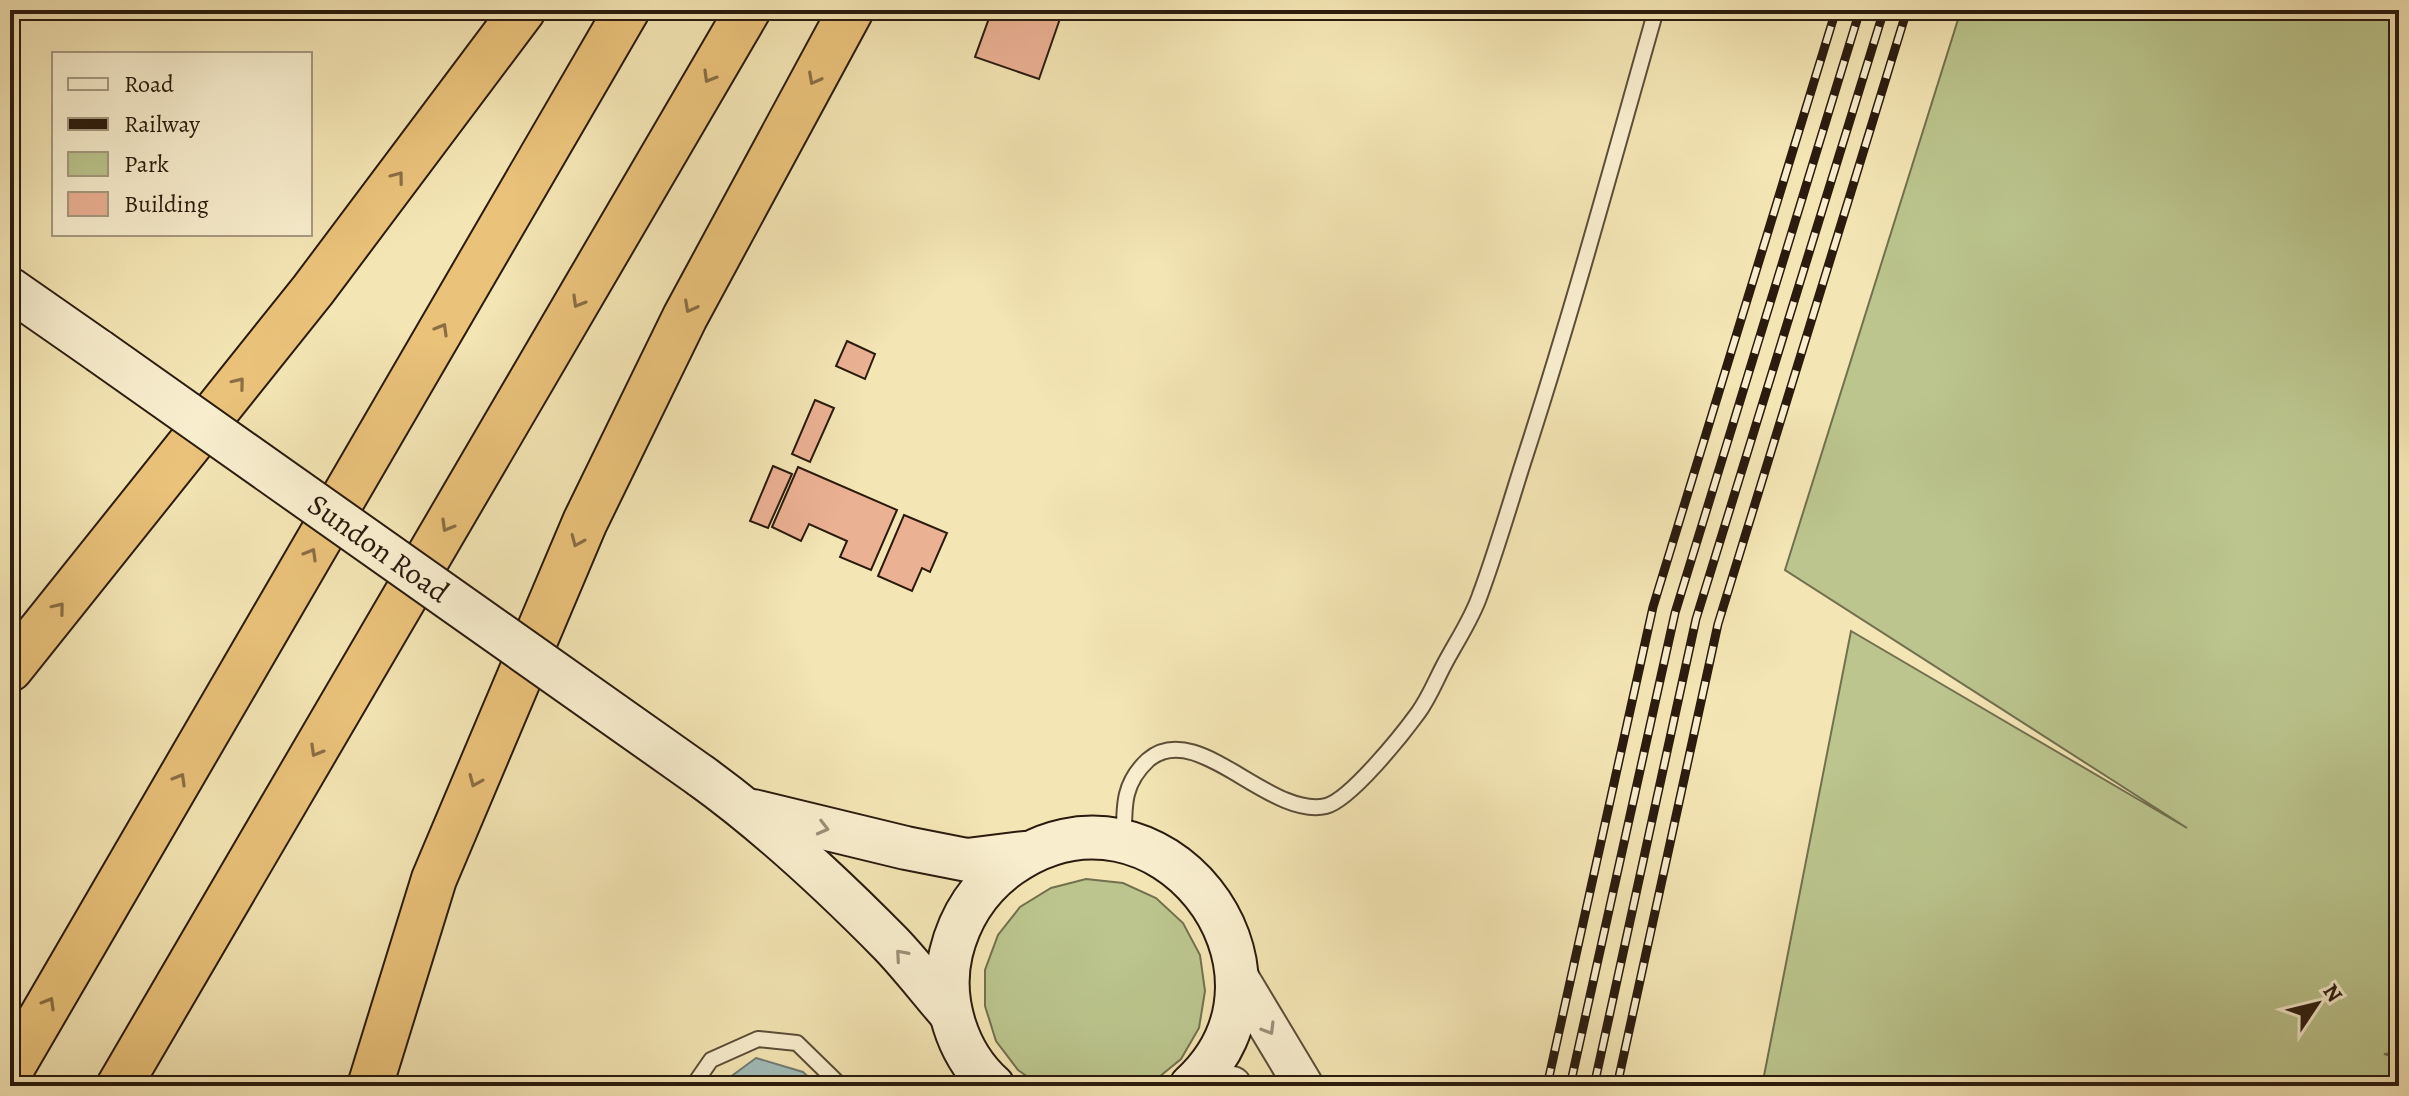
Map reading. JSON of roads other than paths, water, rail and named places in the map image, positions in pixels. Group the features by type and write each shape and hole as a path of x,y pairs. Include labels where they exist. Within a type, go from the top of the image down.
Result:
{"highway":[{"path":"10,669 313,290 523,10"},
{"path":"10,1071 627,10"},
{"path":"119,1086 748,10"},
{"path":"370,1086 434,879 585,522 685,317 851,10"}],"main road":[{"name":"Sundon Road","path":"10,289 748,809 892,945 951,1014"},
{"name":"Sundon Road","path":"748,809 967,860 1028,853"},
{"path":"985,1084 970,1060 951,1014 949,965 963,917 992,878 1028,853 1073,839 1096,838 1144,848 1170,861 1194,881 1211,901 1230,942 1236,990 1232,1016 1226,1037 1212,1062 1191,1086"}],"street":[{"path":"1235,971 1304,1086"},
{"path":"1191,1086 1232,1086"}],"lane":[{"path":"1123,842 1127,789 1142,766 1154,756 1166,751 1189,751 1213,760 1258,787 1297,805 1322,807 1337,803 1354,789 1420,711 1479,598 1558,356 1656,10"},
{"path":"693,1086 711,1060 758,1039 797,1043 841,1086"}],"water":[{"path":"756,1058 803,1072 818,1086 718,1086"}],"railway":[{"path":"1547,1086 1653,607 1836,10"},
{"path":"1570,1086 1675,613 1860,10"},
{"path":"1594,1086 1696,619 1884,10"},
{"path":"1617,1086 1718,624 1907,10"}]}
